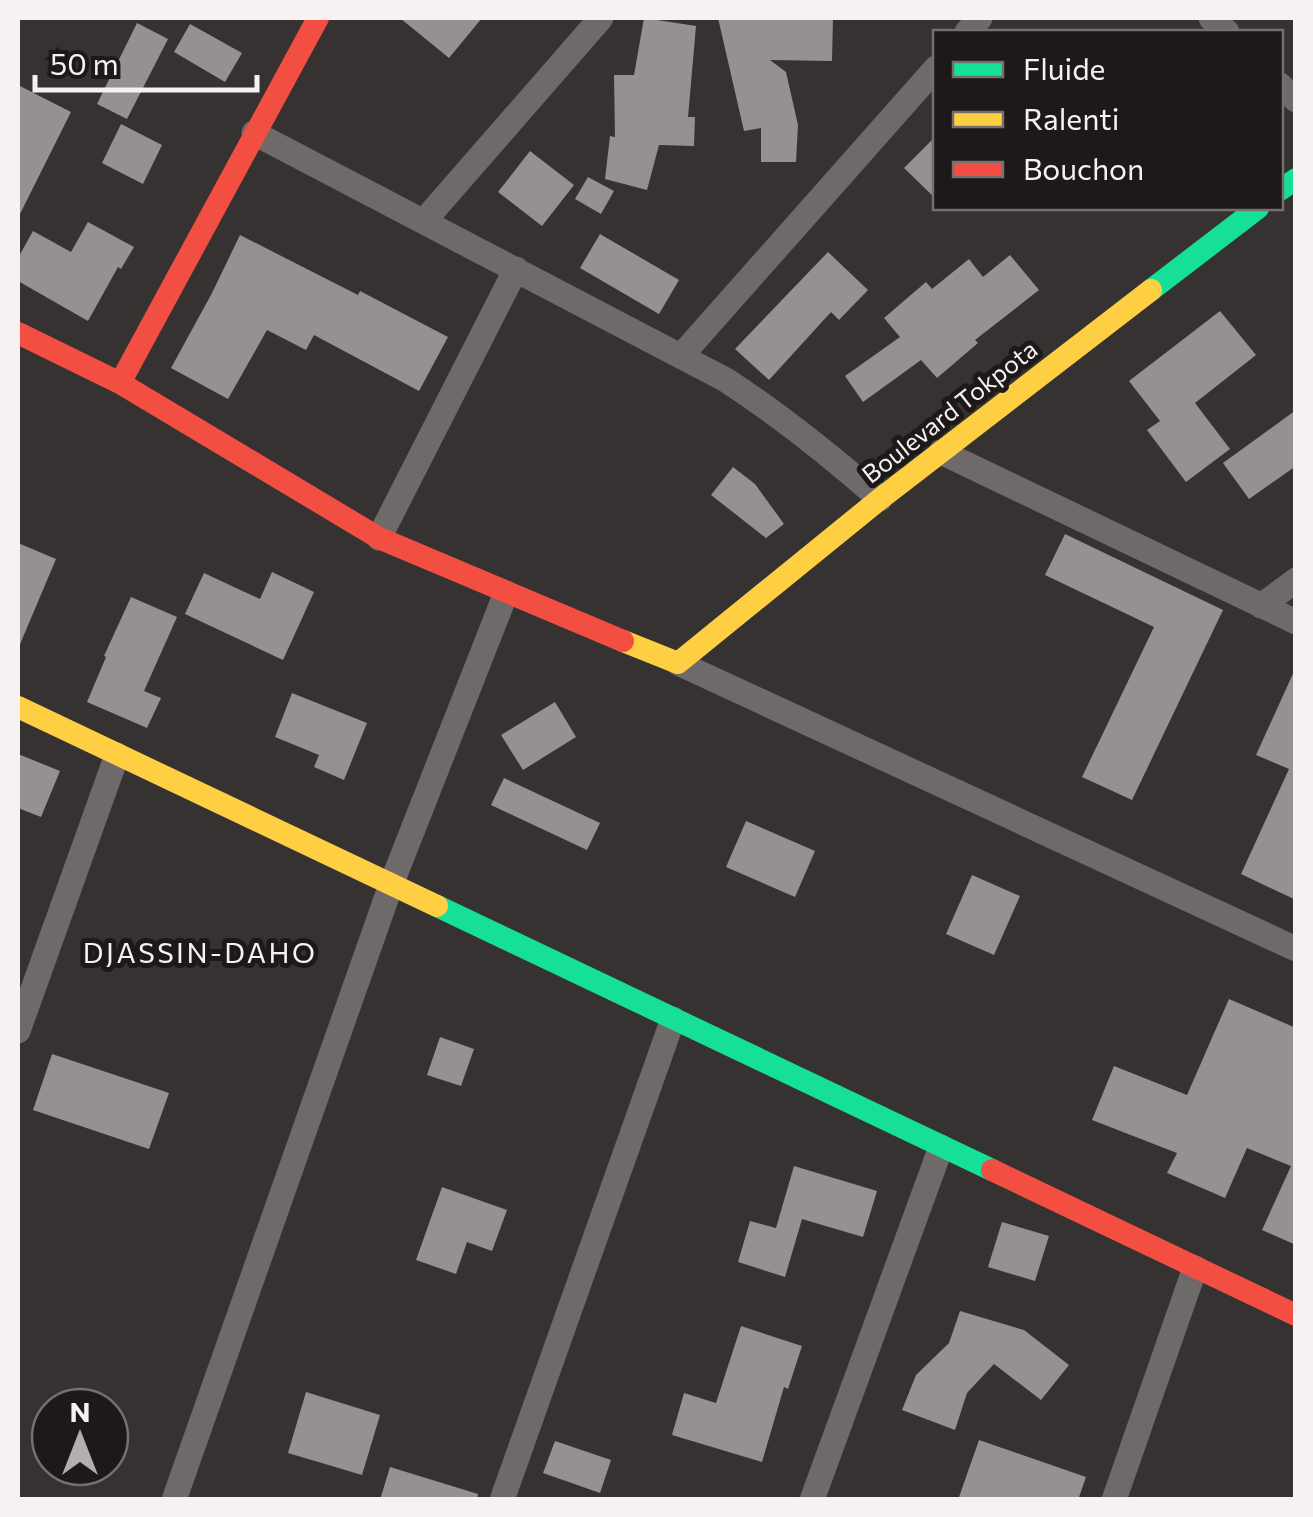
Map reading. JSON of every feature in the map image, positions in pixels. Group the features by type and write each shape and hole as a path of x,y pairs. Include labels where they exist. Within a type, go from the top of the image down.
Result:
{"street":[{"path":"120,384 318,18"},
{"path":"424,221 601,18"},
{"path":"681,356 933,71"},
{"path":"254,133 726,380 776,412 880,499"},
{"name":"Boulevard Tokpota","path":"678,663 880,499 1255,210"},
{"path":"379,538 516,270"},
{"path":"18,333 120,384 379,538 678,663 1296,949"},
{"path":"942,452 1296,622"},
{"path":"1261,606 1296,580"},
{"path":"174,1500 391,885 506,593"},
{"path":"18,707 1296,1315"},
{"path":"18,1031 117,754"},
{"path":"502,1500 673,1019"},
{"path":"812,1500 941,1147"},
{"path":"1114,1500 1195,1268"}],"building":[{"path":"400,18 482,18 449,58"},
{"path":"644,18 696,26 688,117 695,117 694,146 659,145 647,190 605,179 610,136 615,137 614,75 634,75"},
{"path":"718,18 833,18 832,61 770,60 786,72 798,125 796,162 761,162 761,128 744,131"},
{"path":"137,23 168,39 127,119 97,104"},
{"path":"190,24 242,53 225,82 174,52"},
{"path":"18,85 71,112 18,218"},
{"path":"121,124 162,145 143,184 102,163"},
{"path":"933,139 933,196 904,168"},
{"path":"530,151 574,185 542,226 498,192"},
{"path":"588,177 614,191 601,214 575,199"},
{"path":"88,222 134,247 121,269 118,267 88,321 18,281 18,258 33,231 71,252"},
{"path":"600,234 679,280 659,314 580,268"},
{"path":"240,235 448,337 419,391 314,335 306,350 267,330 228,399 171,368"},
{"path":"828,252 868,290 839,320 831,312 769,380 735,349"},
{"path":"1010,255 1039,290 975,340 978,343 937,378 921,360 863,402 845,376 900,337 884,318 926,282 932,289 969,259 983,277"},
{"path":"1220,311 1256,355 1195,403 1230,449 1186,482 1147,430 1160,421 1129,381"},
{"path":"1296,410 1296,466 1249,499 1223,463"},
{"path":"733,467 755,484 784,524 766,538 711,495"},
{"path":"1065,534 1223,610 1132,800 1082,777 1154,627 1045,575"},
{"path":"18,543 56,559 18,649"},
{"path":"272,572 314,592 283,660 185,614 204,573 260,599"},
{"path":"131,597 177,617 144,691 161,698 147,728 87,702"},
{"path":"1296,667 1296,900 1241,874 1289,769 1256,755"},
{"path":"292,693 367,723 344,780 314,767 319,755 275,737"},
{"path":"555,702 576,737 523,770 501,735"},
{"path":"18,754 60,771 41,817 18,808"},
{"path":"504,778 600,823 587,850 491,805"},
{"path":"746,821 815,851 795,897 726,867"},
{"path":"972,875 1020,896 994,955 946,934"},
{"path":"1229,999 1296,1028 1296,1245 1262,1230 1291,1166 1247,1148 1225,1198 1167,1173 1177,1153 1092,1120 1114,1066 1187,1095"},
{"path":"440,1037 474,1049 461,1086 427,1075"},
{"path":"52,1054 169,1093 149,1149 33,1110"},
{"path":"794,1166 877,1191 863,1237 802,1219 785,1277 738,1262 750,1221 776,1228"},
{"path":"442,1187 507,1210 492,1251 467,1242 456,1274 416,1260"},
{"path":"1002,1222 1049,1236 1035,1281 988,1267"},
{"path":"960,1311 1024,1330 1069,1365 1041,1400 994,1364 967,1393 955,1430 902,1410 916,1375 949,1343"},
{"path":"741,1326 802,1346 788,1389 784,1387 762,1462 672,1435 684,1393 716,1403"},
{"path":"306,1392 380,1415 362,1475 288,1453"},
{"path":"979,1440 1086,1477 1078,1500 958,1500"},
{"path":"555,1441 611,1460 600,1493 543,1473"},
{"path":"390,1467 478,1494 477,1500 380,1500"}],"traffic: fast":[{"path":"1283,188 1296,179"},
{"path":"1151,290 1255,210"},
{"path":"437,906 992,1170"}],"traffic: slow":[{"path":"623,641 678,663 880,499 1151,290"},
{"path":"18,707 437,906"}],"traffic: jam":[{"path":"120,383 318,18"},
{"path":"18,333 120,383 379,538 623,641"},
{"path":"992,1170 1296,1315"}],"district":[{"name":"DJASSIN-DAHO","path":"200,952"}]}
